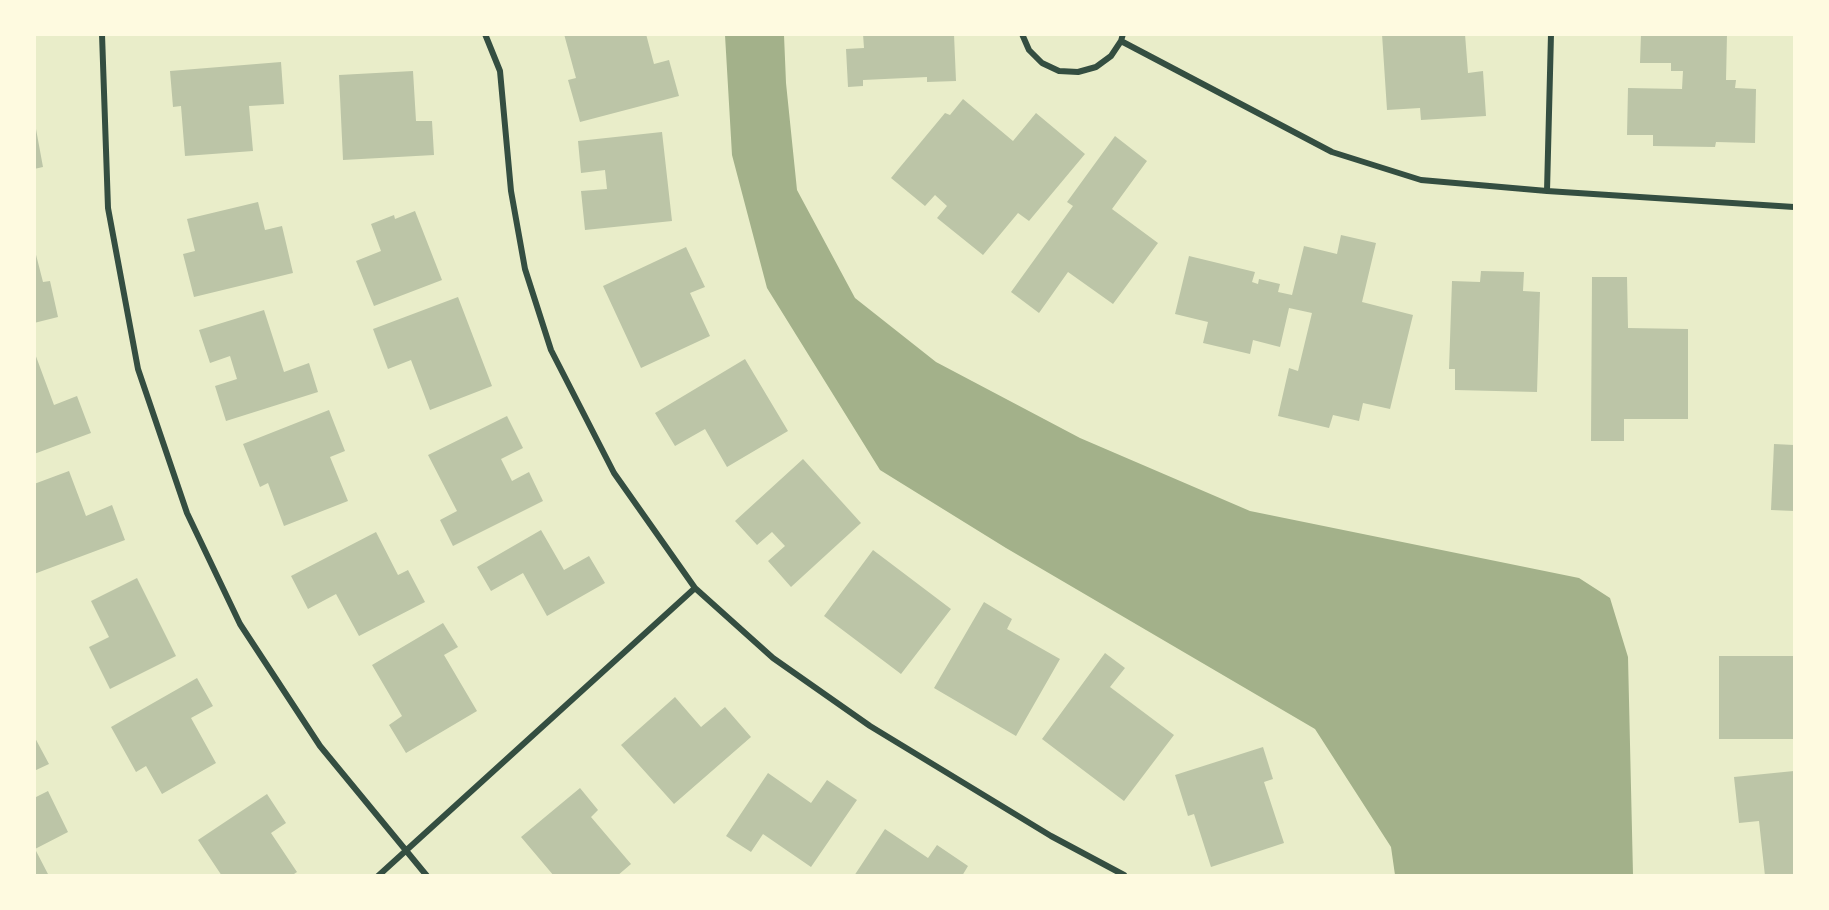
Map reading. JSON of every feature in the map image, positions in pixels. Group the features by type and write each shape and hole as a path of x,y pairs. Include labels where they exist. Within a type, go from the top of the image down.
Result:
{"street":[{"path":"102,34 108,208 138,369 187,513 246,633 320,746 427,876"},
{"path":"485,34 500,71 511,191 525,269 551,350 614,473 695,588 773,658 870,726 1051,836 1124,875"},
{"path":"1022,34 1029,50 1042,63 1059,70 1078,72 1096,67 1111,56 1122,38 1332,152 1422,180 1546,191 1794,207"},
{"path":"1546,191 1551,34"},
{"path":"378,876 695,588"}],"shaded area":[{"path":"725,35 784,35 786,83 797,190 855,298 936,362 1080,438 1250,511 1579,578 1610,598 1628,657 1633,875 1395,875 1391,847 1315,729 1006,548 880,470 767,288 732,155"}],"building":[{"path":"564,34 646,34 654,64 669,60 679,96 580,122 568,80 576,78"},
{"path":"863,34 954,34 956,81 927,82 927,77 863,80 863,86 848,87 846,49 864,48"},
{"path":"1382,34 1465,34 1468,73 1483,71 1486,116 1421,120 1420,108 1387,110"},
{"path":"1641,34 1727,34 1726,80 1736,80 1735,88 1756,89 1755,143 1716,142 1715,147 1653,146 1653,135 1627,135 1628,88 1682,89 1683,71 1671,71 1671,63 1640,63"},
{"path":"281,62 284,104 249,106 253,151 185,156 181,106 173,107 170,71"},
{"path":"413,71 416,121 432,121 434,155 343,160 339,75"},
{"path":"963,99 1013,141 1036,113 1085,154 1029,221 1018,213 983,255 937,218 947,206 935,195 925,206 891,178 945,113 950,115"},
{"path":"36,129 43,167 34,169 34,130"},
{"path":"662,132 672,221 585,230 581,191 607,189 605,170 581,173 578,141"},
{"path":"1115,136 1147,161 1112,209 1158,243 1113,304 1068,272 1039,313 1011,292 1073,206 1067,202"},
{"path":"258,202 265,230 282,226 293,273 194,297 183,254 195,251 187,219"},
{"path":"415,211 442,280 374,306 356,261 381,251 371,224 394,215 395,219"},
{"path":"1341,235 1376,243 1362,302 1413,315 1390,409 1363,403 1359,421 1333,415 1329,428 1278,416 1289,368 1298,371 1312,313 1289,308 1280,347 1253,340 1250,354 1203,343 1208,322 1175,314 1189,256 1255,272 1252,282 1258,284 1259,279 1280,284 1278,292 1292,295 1304,246 1337,254"},
{"path":"34,247 43,282 50,281 58,317 34,323"},
{"path":"686,247 705,287 690,293 710,336 641,368 603,286"},
{"path":"1481,271 1524,272 1523,291 1540,292 1537,392 1455,390 1455,369 1449,369 1452,281 1480,282"},
{"path":"1592,277 1627,277 1628,328 1688,329 1688,419 1624,419 1624,441 1591,441"},
{"path":"458,297 492,386 430,410 411,360 388,369 373,329"},
{"path":"264,310 284,372 309,363 318,392 226,421 215,386 237,379 230,356 210,363 199,330"},
{"path":"34,351 54,405 77,396 91,433 34,454"},
{"path":"745,359 788,431 727,467 705,429 675,446 655,413"},
{"path":"329,410 345,451 330,457 348,501 284,526 268,483 260,487 243,444"},
{"path":"507,416 523,448 501,459 512,481 529,472 543,501 453,546 440,520 457,511 428,455"},
{"path":"1774,444 1794,445 1794,511 1771,510"},
{"path":"803,459 861,523 791,587 768,561 785,546 772,532 757,545 735,521"},
{"path":"69,471 86,516 112,505 125,540 34,574 34,484"},
{"path":"541,530 564,570 589,556 605,583 547,616 523,573 491,591 477,567"},
{"path":"376,532 398,575 408,570 425,602 359,636 336,594 308,609 291,576"},
{"path":"873,550 951,609 901,674 824,616"},
{"path":"137,578 176,656 110,689 89,647 109,637 91,601"},
{"path":"984,602 1012,619 1007,629 1060,659 1016,736 934,688"},
{"path":"443,623 458,647 444,655 477,711 406,753 389,725 402,716 372,665"},
{"path":"1105,653 1125,668 1110,687 1174,735 1124,801 1042,739"},
{"path":"1719,656 1794,656 1794,739 1719,739"},
{"path":"197,678 213,706 191,718 216,763 162,794 146,766 136,772 111,727"},
{"path":"675,697 701,727 725,707 751,737 674,804 621,745"},
{"path":"34,736 49,764 34,771"},
{"path":"1263,747 1273,779 1264,782 1284,843 1211,867 1194,814 1188,816 1175,775"},
{"path":"1794,771 1794,876 1765,876 1759,821 1739,823 1734,777"},
{"path":"768,773 811,803 827,780 857,800 811,867 763,834 751,852 726,836"},
{"path":"580,788 598,810 591,817 631,864 617,876 554,876 521,837"},
{"path":"48,791 68,832 35,849 49,876 34,876 34,798"},
{"path":"267,794 286,823 271,833 297,872 291,876 222,876 198,840"},
{"path":"885,829 928,858 937,845 968,866 962,876 854,876"}]}
